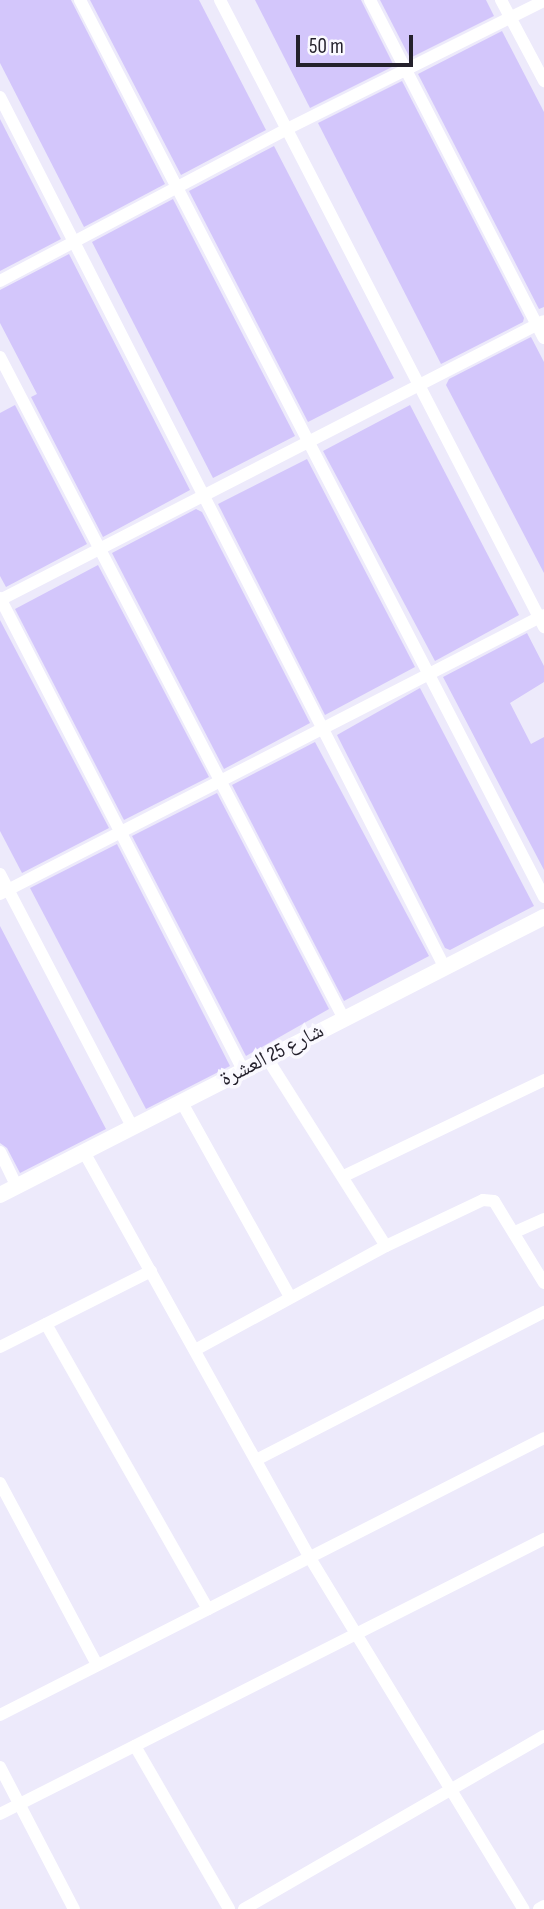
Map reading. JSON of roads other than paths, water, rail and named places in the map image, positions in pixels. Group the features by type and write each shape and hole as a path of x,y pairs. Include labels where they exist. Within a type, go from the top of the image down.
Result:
{"street":[{"path":"80,0 544,897"},
{"path":"4,892 218,780 542,620 285,130 220,0"},
{"path":"370,0 540,322 544,338"},
{"path":"501,0 544,80"},
{"path":"0,281 285,130 544,1"},
{"path":"0,97 445,968"},
{"path":"243,1070 0,599 540,322"},
{"path":"0,357 344,1019"},
{"path":"0,390 14,383"},
{"path":"0,874 4,892 132,1127"},
{"name":"شارع 25 العشرة","path":"0,1195 544,917"},
{"path":"267,1058 386,1246"},
{"path":"344,1176 544,1080"},
{"path":"181,1101 290,1297"},
{"path":"0,1152 17,1186"},
{"path":"84,1152 258,1459 310,1559 523,1909"},
{"path":"195,1350 386,1246 488,1199 515,1232 544,1283"},
{"path":"515,1232 544,1219"},
{"path":"0,1347 151,1271"},
{"path":"258,1459 544,1312"},
{"path":"46,1325 208,1609"},
{"path":"0,1715 544,1438"},
{"path":"0,1483 97,1665"},
{"path":"0,1814 544,1539"},
{"path":"244,1909 451,1787 544,1736"},
{"path":"135,1746 229,1909"},
{"path":"0,1767 74,1909"},
{"path":"538,1909 544,1906"}]}
